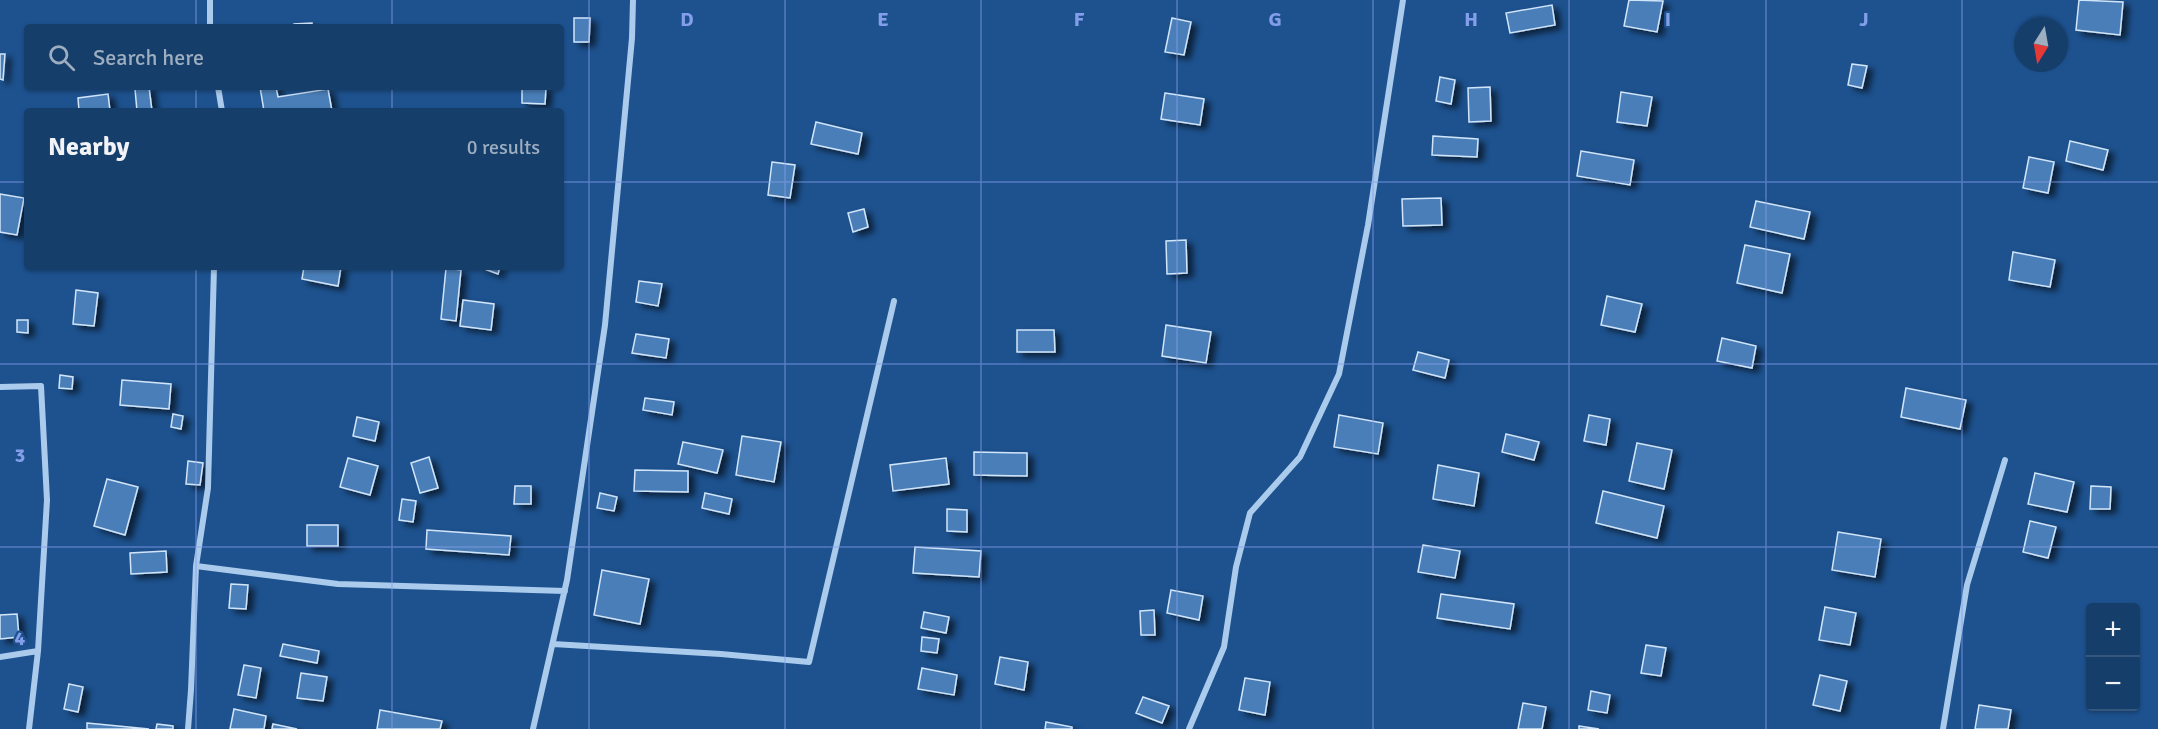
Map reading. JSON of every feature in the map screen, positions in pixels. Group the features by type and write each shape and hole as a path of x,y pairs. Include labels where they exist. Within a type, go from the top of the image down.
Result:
{"street":[{"path":"210,0 210,24"},
{"path":"533,729 565,591 605,325 632,38 633,0"},
{"path":"1189,729 1224,647 1236,567 1250,513 1300,457 1339,374 1368,225 1403,0"},
{"path":"218,90 222,108"},
{"path":"188,729 196,566 208,488 214,270"},
{"path":"553,644 722,654 809,662 894,301"},
{"path":"0,387 41,386 47,500 38,651 29,729"},
{"path":"1943,729 1967,585 2005,460"},
{"path":"196,566 338,584 565,591"},
{"path":"0,657 38,651"}],"building":[{"path":"1629,0 1663,1 1657,32 1624,26"},
{"path":"2079,0 2123,2 2120,35 2076,30"},
{"path":"1552,5 1555,25 1510,33 1506,13"},
{"path":"574,18 590,18 589,42 574,42"},
{"path":"1172,18 1191,22 1184,55 1165,52"},
{"path":"0,54 5,54 3,80 0,79"},
{"path":"1852,64 1867,66 1862,88 1848,85"},
{"path":"1440,77 1455,80 1451,104 1436,101"},
{"path":"1490,87 1491,121 1469,122 1468,88"},
{"path":"135,90 149,90 152,108 137,108"},
{"path":"260,90 277,90 278,97 328,90 331,108 264,108"},
{"path":"522,90 546,90 545,104 522,103"},
{"path":"1621,92 1652,97 1647,126 1617,122"},
{"path":"1165,93 1204,99 1200,125 1161,119"},
{"path":"108,94 110,108 79,108 78,98"},
{"path":"816,122 862,133 858,154 811,144"},
{"path":"1433,136 1478,139 1477,157 1432,155"},
{"path":"2070,141 2108,150 2103,170 2066,161"},
{"path":"1581,151 1634,160 1630,185 1577,176"},
{"path":"2029,157 2054,162 2048,193 2023,188"},
{"path":"772,162 795,165 790,198 768,195"},
{"path":"0,194 24,198 17,235 0,232"},
{"path":"1441,198 1442,225 1403,226 1402,199"},
{"path":"1756,201 1810,212 1804,239 1750,227"},
{"path":"864,209 868,227 853,232 848,213"},
{"path":"1186,240 1187,273 1167,274 1166,241"},
{"path":"1745,245 1790,254 1782,293 1737,283"},
{"path":"2013,252 2055,260 2050,287 2009,280"},
{"path":"304,270 341,270 338,286 302,279"},
{"path":"446,270 461,270 456,321 441,319"},
{"path":"487,270 499,270 498,274"},
{"path":"639,281 662,284 658,306 636,302"},
{"path":"76,290 98,293 94,326 73,324"},
{"path":"1607,296 1642,304 1635,332 1601,325"},
{"path":"463,300 494,304 491,330 460,326"},
{"path":"17,320 28,320 28,333 17,332"},
{"path":"1166,325 1211,332 1206,363 1162,356"},
{"path":"1017,330 1054,330 1055,352 1017,352"},
{"path":"636,334 669,339 666,358 632,353"},
{"path":"1722,338 1756,346 1752,368 1717,361"},
{"path":"1418,352 1449,360 1445,378 1413,370"},
{"path":"60,375 73,377 72,389 59,388"},
{"path":"122,380 171,384 169,409 120,405"},
{"path":"1906,388 1966,400 1960,429 1901,417"},
{"path":"645,398 674,402 672,415 643,410"},
{"path":"173,414 183,416 181,429 171,427"},
{"path":"1339,415 1383,423 1378,454 1334,447"},
{"path":"1589,415 1610,419 1606,445 1584,441"},
{"path":"357,417 379,422 375,441 353,436"},
{"path":"1506,434 1539,442 1534,460 1502,452"},
{"path":"742,436 781,442 774,482 736,475"},
{"path":"683,442 723,450 717,473 678,464"},
{"path":"1637,443 1672,450 1664,489 1629,481"},
{"path":"974,452 1027,453 1027,476 974,475"},
{"path":"429,457 438,488 420,493 411,463"},
{"path":"348,458 378,466 370,495 340,487"},
{"path":"946,458 949,484 893,491 890,465"},
{"path":"188,461 203,463 200,485 186,484"},
{"path":"1438,465 1479,473 1474,506 1433,499"},
{"path":"635,470 688,471 688,492 634,491"},
{"path":"2035,473 2074,482 2067,512 2028,504"},
{"path":"107,479 138,487 125,535 94,526"},
{"path":"515,486 531,486 531,504 514,504"},
{"path":"2091,486 2111,487 2110,509 2090,509"},
{"path":"1603,491 1664,506 1657,538 1596,523"},
{"path":"600,493 617,497 614,511 597,508"},
{"path":"705,493 732,499 729,514 702,508"},
{"path":"402,499 416,501 413,522 399,520"},
{"path":"947,509 967,510 967,532 947,531"},
{"path":"2030,521 2056,527 2048,558 2023,552"},
{"path":"307,525 338,525 338,546 307,546"},
{"path":"427,530 511,536 509,555 426,549"},
{"path":"1838,532 1881,539 1875,577 1832,570"},
{"path":"1423,545 1460,551 1455,578 1418,572"},
{"path":"915,547 981,551 979,577 913,573"},
{"path":"166,551 167,572 131,574 130,553"},
{"path":"602,570 649,579 640,624 594,615"},
{"path":"231,584 248,585 246,609 229,608"},
{"path":"1171,590 1203,596 1199,620 1167,613"},
{"path":"1441,594 1514,604 1510,629 1437,618"},
{"path":"1825,607 1856,613 1850,645 1819,640"},
{"path":"1154,610 1155,635 1141,635 1140,611"},
{"path":"924,612 949,617 946,633 921,628"},
{"path":"17,614 19,637 0,639 0,615"},
{"path":"922,637 939,639 937,653 921,651"},
{"path":"283,644 319,651 317,663 280,656"},
{"path":"1646,645 1666,648 1661,676 1641,673"},
{"path":"1000,657 1028,662 1024,690 995,684"},
{"path":"244,665 261,668 256,698 238,695"},
{"path":"922,668 957,675 954,695 918,689"},
{"path":"301,673 327,677 323,701 297,698"},
{"path":"1820,675 1847,681 1840,711 1813,705"},
{"path":"1245,678 1270,682 1265,715 1239,710"},
{"path":"69,684 83,687 78,712 64,709"},
{"path":"1591,691 1610,695 1607,713 1588,710"},
{"path":"1143,697 1169,706 1162,723 1136,713"},
{"path":"1523,703 1546,707 1542,729 1518,729"},
{"path":"1979,705 2011,710 2008,729 1975,729"},
{"path":"234,709 266,716 264,729 230,729"},
{"path":"380,710 442,721 440,729 377,729"},
{"path":"1046,722 1072,727 1072,729 1045,729"},
{"path":"87,723 149,729 87,729"},
{"path":"157,724 173,726 173,729 156,729"},
{"path":"273,724 297,729 272,729"},
{"path":"1579,726 1599,729 1579,729"}]}
